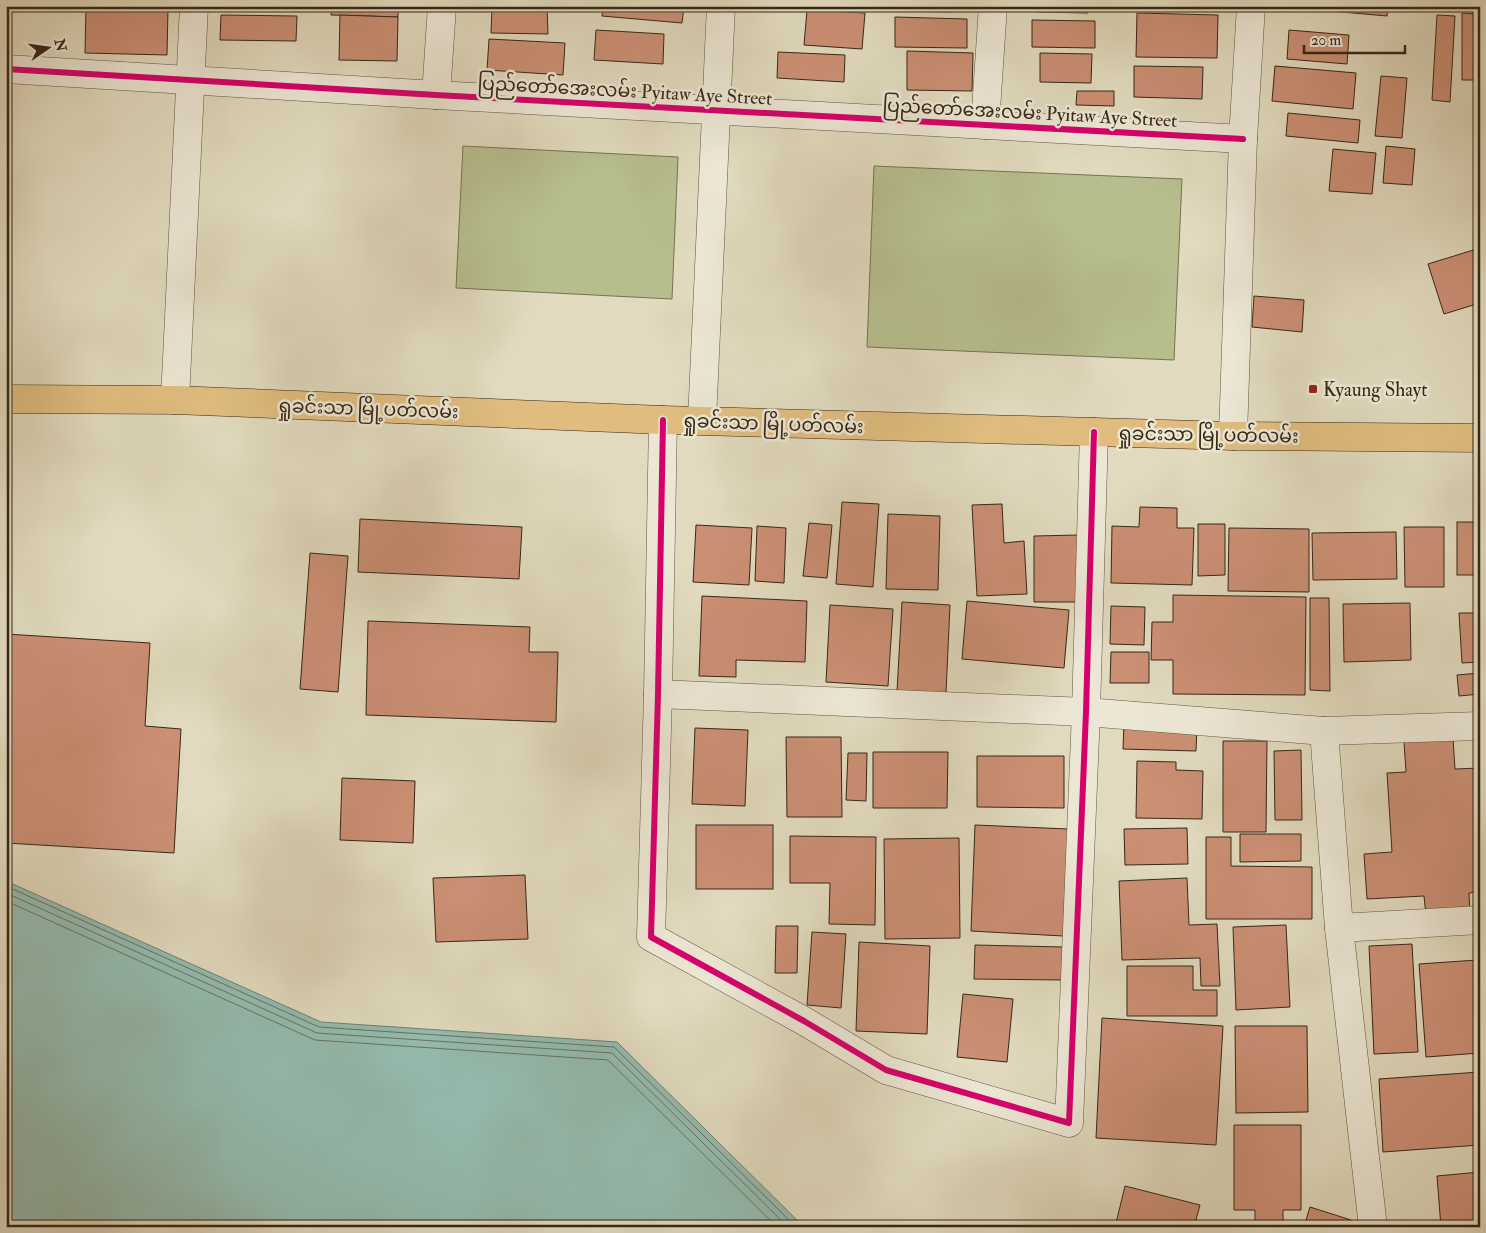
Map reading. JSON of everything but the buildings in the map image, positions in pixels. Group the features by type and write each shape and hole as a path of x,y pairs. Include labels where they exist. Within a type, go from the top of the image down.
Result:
{"main road":[{"name":"ရှုခင်းသာ မြို့ပတ်လမ်း","path":"6,400 175,400 663,420 1234,436 1480,438"}],"street":[{"path":"175,400 194,6"},
{"path":"436,95 442,6"},
{"path":"702,420 721,6"},
{"path":"985,125 993,6"},
{"path":"1234,436 1243,139 1251,6"},
{"name":"ပြည်တော်အေးလမ်း Pyitaw Aye Street","path":"6,69 436,95 1243,139"},
{"path":"663,420 651,937 804,1021 886,1070 1069,1123 1086,712 1094,432"},
{"path":"658,694 1086,712 1324,731 1480,726"},
{"path":"1324,731 1339,928 1373,1227"},
{"path":"1339,928 1480,920"}],"green space":[{"path":"463,146 678,157 672,299 456,288"},
{"path":"874,166 1182,179 1174,360 867,347"}],"water":[{"path":"6,881 321,1022 617,1042 804,1227 6,1227"}],"cycle path":[{"path":"6,69 436,95 1243,139"},
{"path":"663,420 651,937 804,1021 886,1070 1069,1123 1086,712 1094,432"}],"place":[{"name":"Kyaung Shayt","path":"1313,389"}]}
